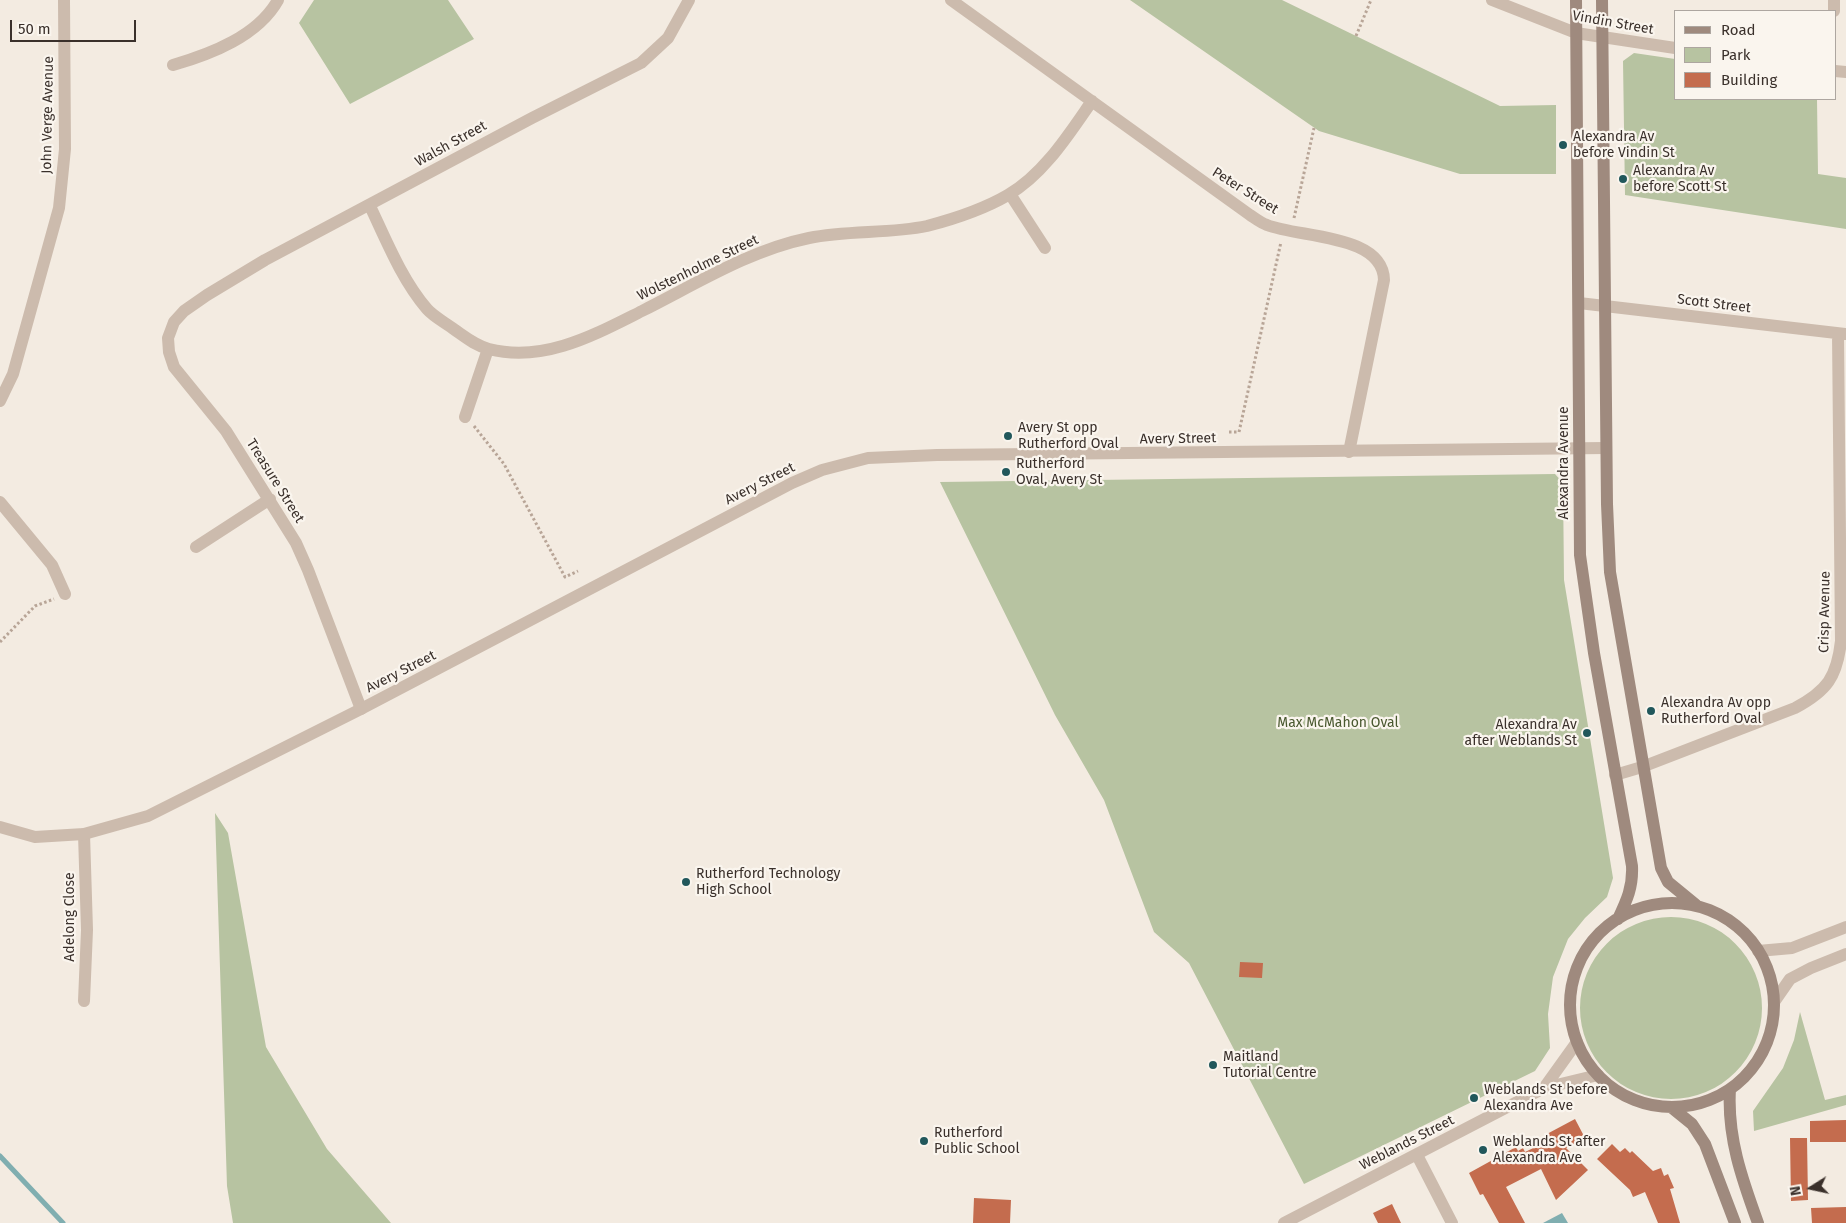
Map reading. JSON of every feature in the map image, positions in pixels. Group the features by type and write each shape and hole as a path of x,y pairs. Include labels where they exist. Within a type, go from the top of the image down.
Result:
{"main road":[{"name":"Alexandra Avenue","path":"1576,0 1580,555 1583,584 1632,881 1629,896 1618,918"},
{"path":"1602,0 1606,448 1610,572 1642,767 1661,868 1668,882 1696,906"},
{"path":"1678,902 1696,906 1721,915 1742,930 1758,951 1771,981 1774,1002 1772,1022 1767,1042 1758,1060 1730,1090 1702,1103 1671,1108 1651,1105 1631,1099 1613,1089 1585,1059 1577,1042 1570,1006 1576,969 1595,937 1618,918 1641,907 1660,903 1678,902"},
{"path":"1730,1090 1728,1110 1732,1144 1758,1223"},
{"path":"1671,1108 1692,1124 1705,1144 1735,1223"}],"street":[{"name":"John Verge Avenue","path":"0,401 13,374 59,208 65,149 64,0"},
{"path":"173,65 203,56 230,42 264,18 278,0"},
{"name":"Walsh Street","path":"207,294 265,260 370,206 532,118 641,63 668,38 689,0"},
{"name":"Peter Street","path":"951,0 1222,197 1266,225 1356,245 1370,252 1381,263 1384,272 1349,452"},
{"name":"Vindin Street","path":"1492,0 1576,33 1674,48"},
{"name":"Wolstenholme Street","path":"370,206 415,293 428,310 469,340 488,349 523,353 546,351 595,334 732,265 780,246 809,238 841,233 926,226 990,204 1010,194 1037,171 1055,152 1092,101"},
{"path":"1010,194 1045,248"},
{"name":"Treasure Street","path":"207,294 184,311 174,322 168,338 169,352 174,367 226,431 270,499 308,570 361,709"},
{"name":"Scott Street","path":"1579,303 1842,334"},
{"name":"Crisp Avenue","path":"1615,775 1642,767 1795,708 1825,688 1839,663 1841,641 1842,334"},
{"path":"466,417 488,349"},
{"name":"Avery Street","path":"0,827 35,838 84,834 148,816 361,709 792,483 842,464 868,458 937,455 1606,448"},
{"path":"196,547 270,499"},
{"path":"0,502 52,565 65,594"},
{"name":"Adelong Close","path":"84,834 87,930 84,1001"},
{"path":"1758,951 1792,948 1846,927"},
{"path":"1774,1002 1790,979 1810,968 1846,954"},
{"name":"Weblands Street","path":"1544,1088 1577,1042"},
{"name":"Weblands Street","path":"1284,1223 1417,1156 1544,1088 1598,1075"},
{"path":"1417,1156 1452,1223"}],"path":[{"path":"1356,36 1372,0"},
{"path":"1229,432 1239,432 1287,230 1314,128"},
{"path":"466,417 483,435 504,464 565,578 578,571"},
{"path":"0,642 35,606 65,594"}],"green space":[{"path":"314,0 448,0 474,39 350,104 299,23"},
{"path":"1130,0 1282,0 1500,106 1556,105 1556,174 1460,174 1319,131"},
{"path":"1634,53 1674,59 1674,100 1817,100 1818,174 1846,178 1846,229 1625,195 1623,61"},
{"name":"Max McMahon Oval","path":"1555,474 1563,483 1564,580 1613,878 1607,897 1585,918 1568,939 1553,977 1548,1014 1550,1048 1535,1071 1304,1184 1189,963 1154,932 1104,800 1055,715 940,482"},
{"path":"215,813 228,833 266,1047 327,1149 391,1223 233,1223 227,1186"},
{"path":"1662,917 1680,917 1706,924 1722,932 1736,943 1747,957 1755,973 1762,999 1762,1017 1755,1043 1747,1059 1736,1073 1722,1084 1706,1092 1680,1099 1662,1099 1636,1092 1620,1084 1600,1066 1584,1034 1580,1017 1580,999 1587,973 1595,957 1613,937 1645,921"},
{"path":"1800,1012 1825,1100 1846,1095 1846,1105 1754,1131 1753,1111 1783,1068 1794,1040"}],"water":[{"path":"1562,1213 1568,1223 1543,1223"}],"building":[{"path":"1240,962 1263,963 1262,978 1239,977"},
{"path":"1575,1119 1585,1138 1566,1148 1588,1170 1556,1200 1541,1169 1506,1187 1525,1223 1499,1223 1483,1194 1480,1195 1469,1173 1516,1147 1518,1151 1523,1148 1525,1152 1548,1141 1545,1135"},
{"path":"1846,1120 1846,1142 1810,1142 1810,1121"},
{"path":"1790,1138 1807,1138 1808,1200 1791,1201"},
{"path":"1612,1144 1620,1152 1625,1148 1630,1153 1632,1151 1653,1171 1661,1168 1664,1176 1668,1174 1674,1188 1670,1189 1680,1223 1658,1223 1645,1192 1633,1197 1630,1190 1597,1159"},
{"path":"974,1198 1011,1200 1010,1223 973,1223"},
{"path":"1392,1204 1401,1223 1378,1223 1373,1213"},
{"path":"1846,1207 1846,1223 1812,1223 1811,1208"}],"waterway":[{"path":"0,1156 63,1223"}],"place":[{"name":"Alexandra Av before Vindin St","path":"1563,145"},
{"name":"Alexandra Av before Scott St","path":"1623,179"},
{"name":"Avery St opp Rutherford Oval","path":"1008,436"},
{"name":"Rutherford Oval, Avery St","path":"1006,472"},
{"name":"Alexandra Av opp Rutherford Oval","path":"1651,711"},
{"name":"Alexandra Av after Weblands St","path":"1587,733"},
{"name":"Rutherford Technology High School","path":"686,882"},
{"name":"Maitland Tutorial Centre","path":"1213,1065"},
{"name":"Weblands St before Alexandra Ave","path":"1474,1098"},
{"name":"Rutherford Public School","path":"924,1141"},
{"name":"Weblands St after Alexandra Ave","path":"1483,1150"}]}
